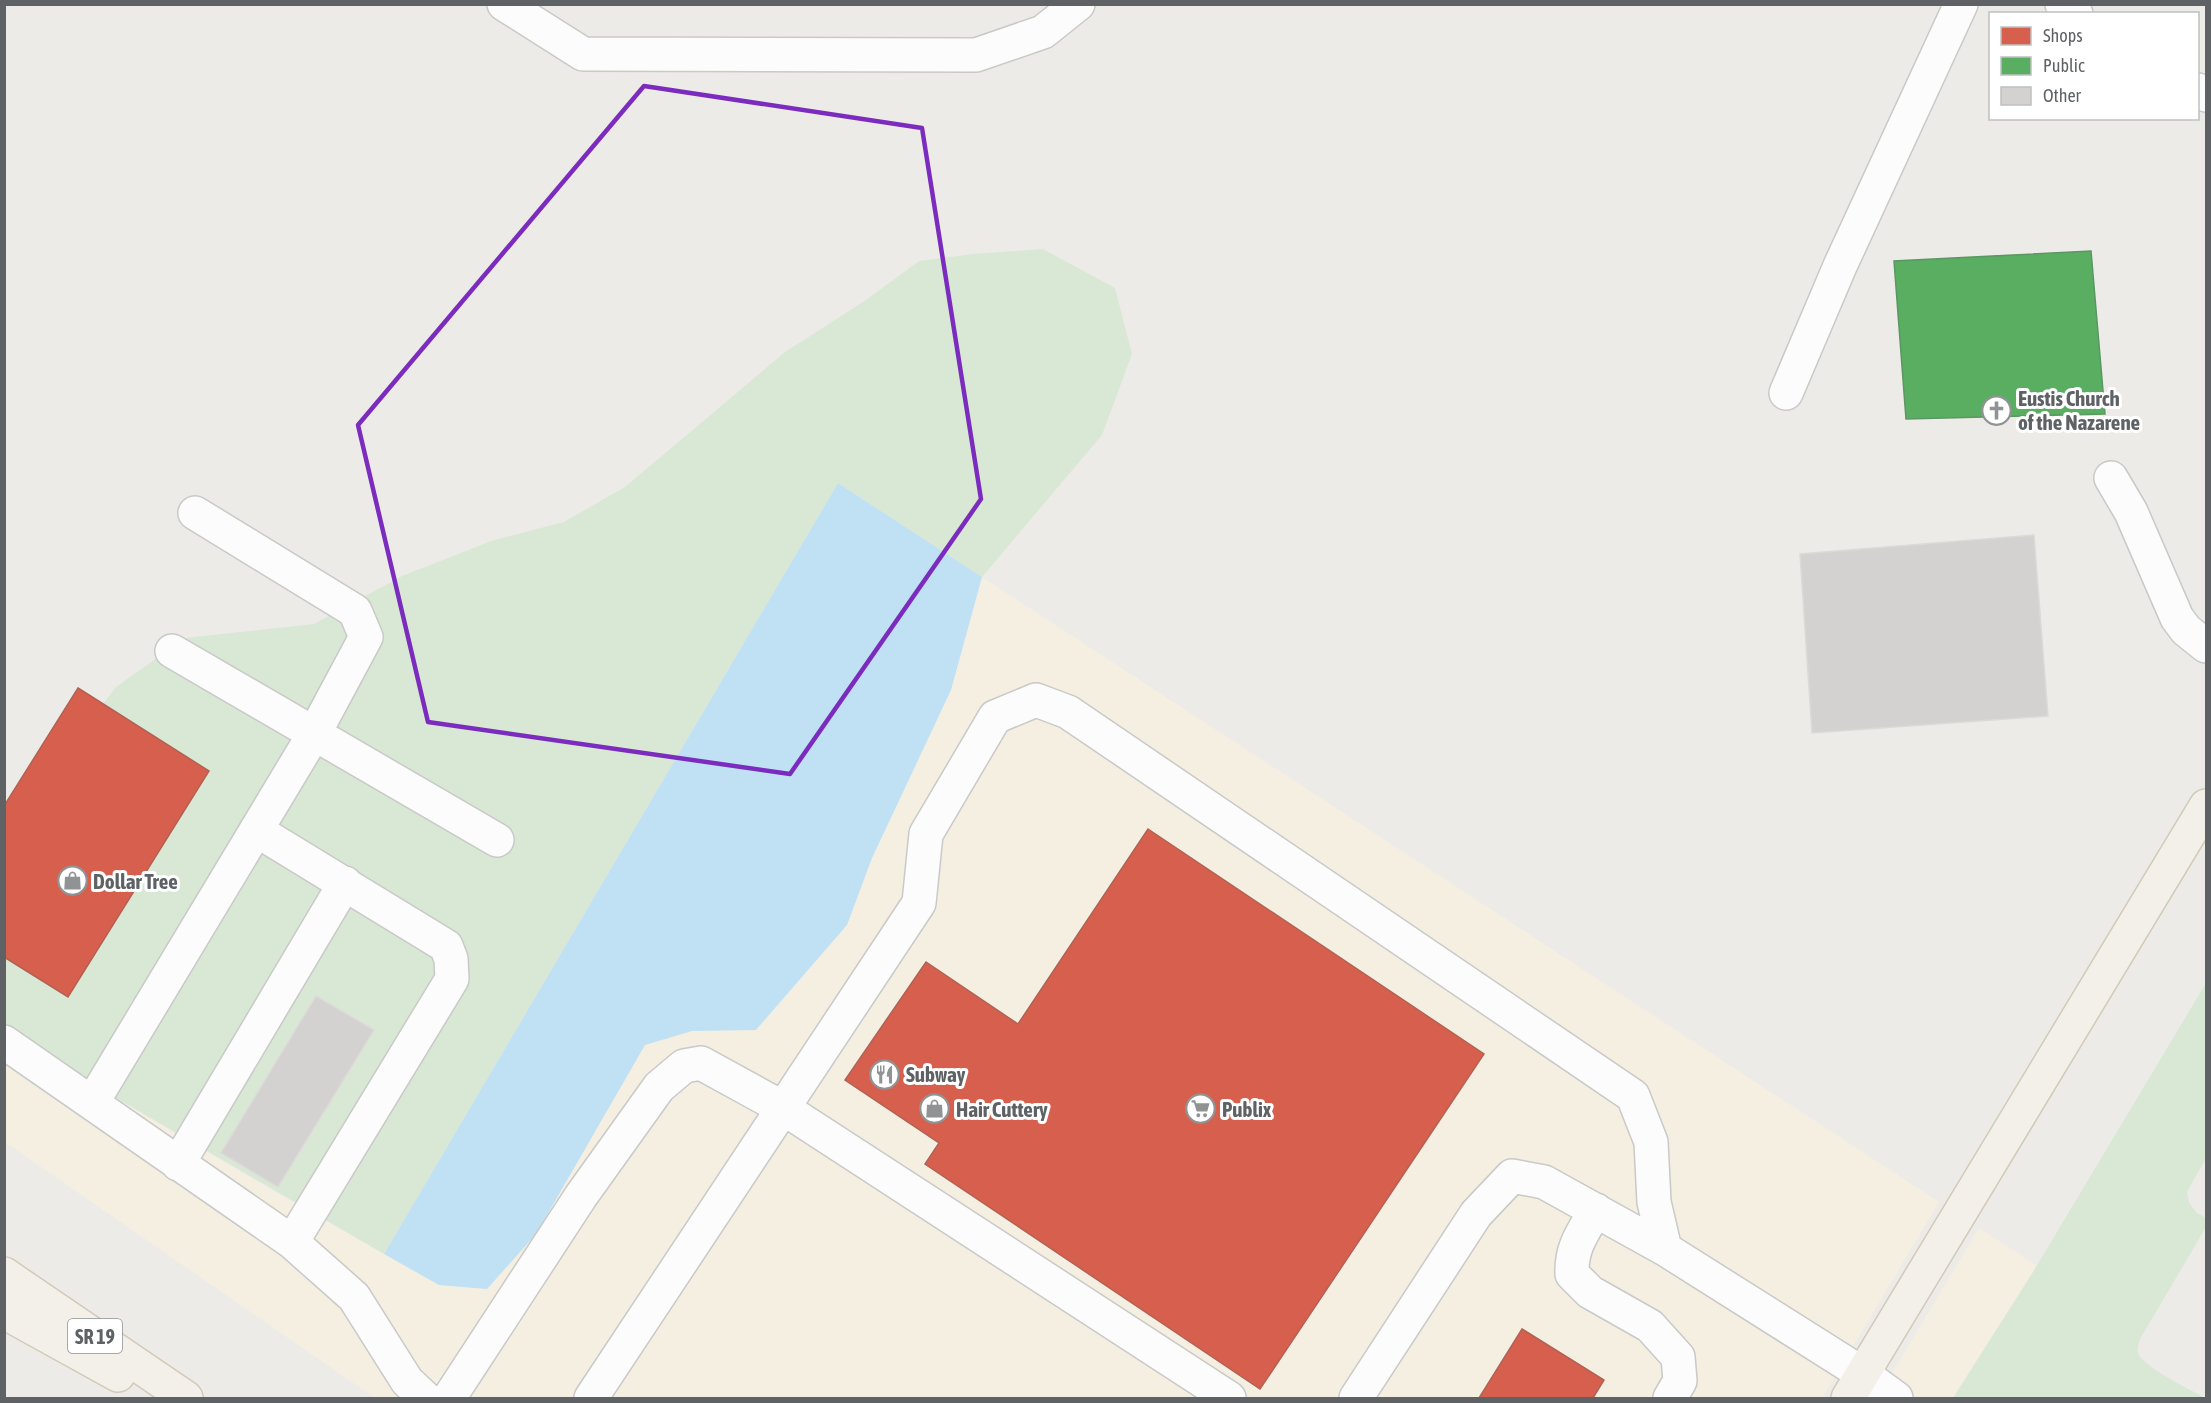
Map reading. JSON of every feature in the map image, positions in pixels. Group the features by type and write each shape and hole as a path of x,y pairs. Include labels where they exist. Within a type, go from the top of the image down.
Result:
{"main road":[{"path":"1856,1386 2206,806"},
{"name":"SR 19","path":"4,1274 186,1398"},
{"path":"4,1312 162,1398"}],"street":[{"path":"504,4 583,54 976,55 1043,32 1078,4"},
{"path":"1786,393 1840,266 1961,4"},
{"path":"2111,478 2131,512 2177,618 2186,630 2206,646"},
{"path":"92,1103 314,734 366,637 355,611 195,513"},
{"path":"172,651 497,840"},
{"path":"591,1398 919,903 926,834 995,717 1036,700 1068,712 1633,1096 1651,1142 1654,1202 1665,1249"},
{"path":"256,830 446,946 451,959 452,979 292,1242"},
{"path":"178,1164 345,883"},
{"path":"4,1042 292,1242 354,1297 407,1381 425,1398"},
{"path":"449,1398 581,1196 659,1087 684,1066 701,1063 783,1108 1229,1398"},
{"path":"1356,1398 1476,1214 1512,1176 1544,1182 1665,1249 1856,1386 1896,1398"},
{"path":"1596,1210 1579,1238 1571,1258 1572,1274 1590,1292 1650,1326 1678,1357 1680,1381 1670,1398"}],"highlighted area":[{"path":"644,86 922,128 981,499 790,774 428,722 358,425"}],"shaded area":[{"path":"982,577 1939,1202 1822,1398 375,1398 5,1142 4,1023 46,1057 439,1285 487,1289 536,1234 645,1045 692,1031 756,1029 847,925 872,858 951,690"},
{"path":"1979,1228 2037,1266 1953,1398 1877,1398"}],"green space":[{"path":"1043,249 1115,288 1132,354 1102,435 982,577 838,483 384,1254 46,1057 5,1023 5,832 116,687 185,638 314,624 402,576 494,540 564,522 625,487 785,352 866,300 919,261"},
{"path":"2206,983 2206,1158 2187,1192 2189,1203 2197,1213 2206,1218 2206,1227 2140,1339 2138,1349 2142,1359 2149,1365 2205,1398 1953,1398 2033,1272"}],"water":[{"path":"838,483 982,577 951,690 872,858 847,925 756,1030 692,1031 645,1045 536,1234 487,1289 439,1285 384,1254"}],"building: Shops":[{"name":"Dollar Tree","path":"78,688 209,771 68,997 4,957 4,806"},
{"path":"1148,829 1484,1054 1260,1389 925,1164 939,1143 845,1080 926,962 1018,1024"},
{"path":"1522,1329 1604,1380 1593,1398 1479,1398"}],"building: Public":[{"path":"2091,251 2105,414 1906,419 1894,261"}],"building: Other":[{"path":"2034,535 2048,716 1812,733 1800,554"},
{"path":"316,996 374,1030 278,1187 221,1153"}],"place":[{"name":"Eustis Church of the Nazarene","path":"1997,410"},
{"name":"Dollar Tree","path":"72,881"},
{"name":"Subway","path":"885,1074"},
{"name":"Hair Cuttery","path":"935,1109"},
{"name":"Publix","path":"1201,1109"}]}
